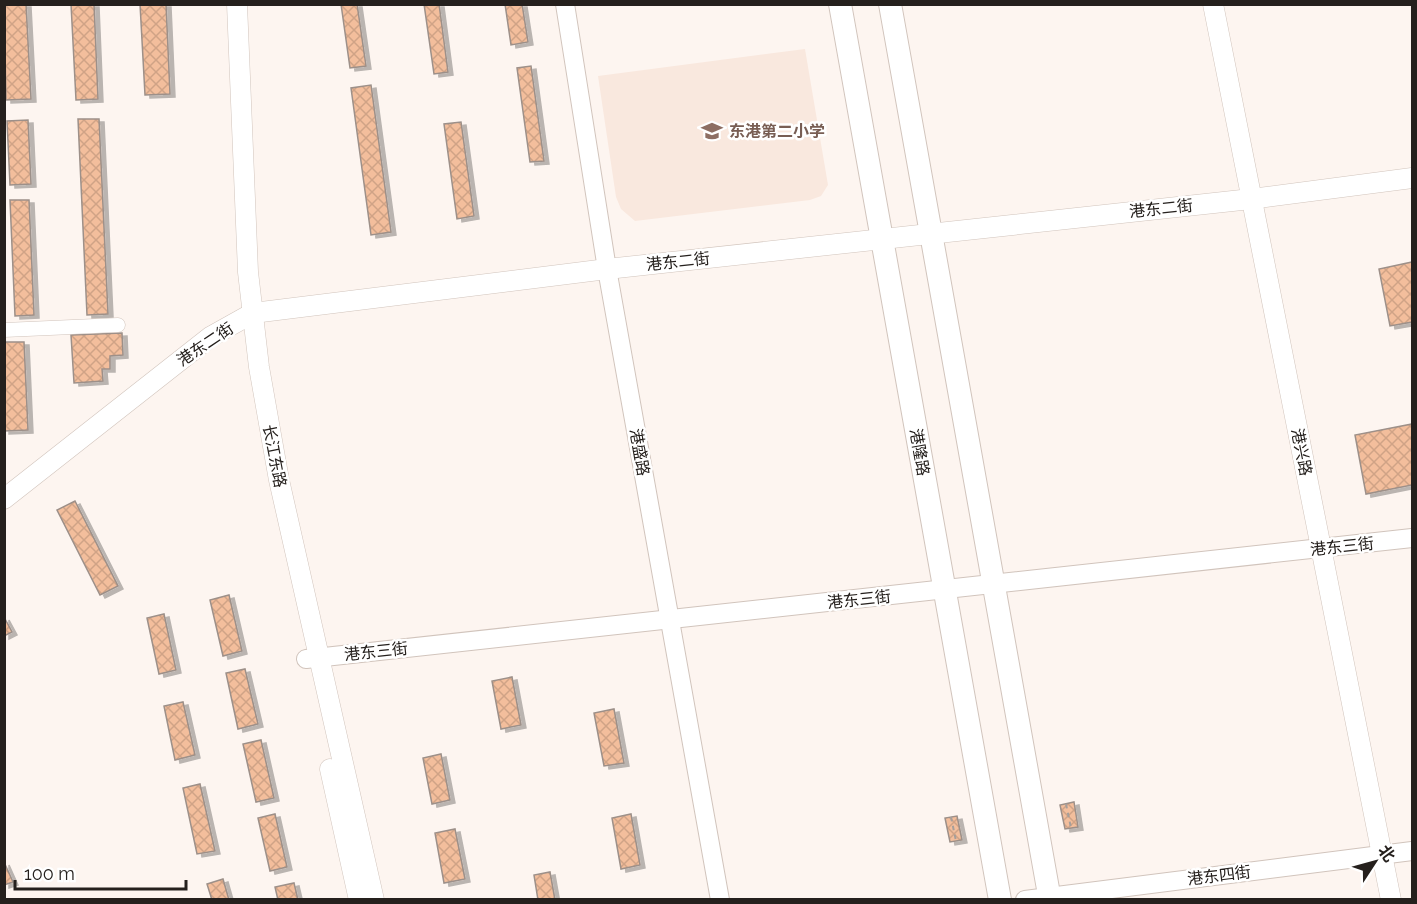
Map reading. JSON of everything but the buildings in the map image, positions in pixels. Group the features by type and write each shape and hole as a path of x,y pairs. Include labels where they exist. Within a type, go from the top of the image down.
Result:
{"main road":[{"name":"长江东路","path":"225,4 236,281 247,316 359,900"},
{"name":"长江东路","path":"237,4 248,273 247,316"},
{"name":"港隆路","path":"840,4 1000,900"},
{"path":"890,4 1049,898"},
{"name":"港兴路","path":"1213,4 1391,900"},
{"name":"港东二街","path":"4,499 210,337 247,316 607,269 1251,199 1413,178"},
{"name":"长江东路","path":"312,658 374,900"}],"street":[{"name":"港盛路","path":"565,4 607,269 720,900"},
{"path":"4,330 118,325"},
{"name":"港东三街","path":"312,658 1413,538"},
{"name":"港东四街","path":"1025,900 1413,852"}],"path":[{"path":"1066,804 1071,828"},
{"path":"951,817 956,842"}],"shaded area":[{"name":"东港第二小学","path":"805,49 828,185 821,196 810,200 635,221 621,209 616,197 598,76"}],"place":[{"name":"东港第二小学","path":"712,131"}]}
